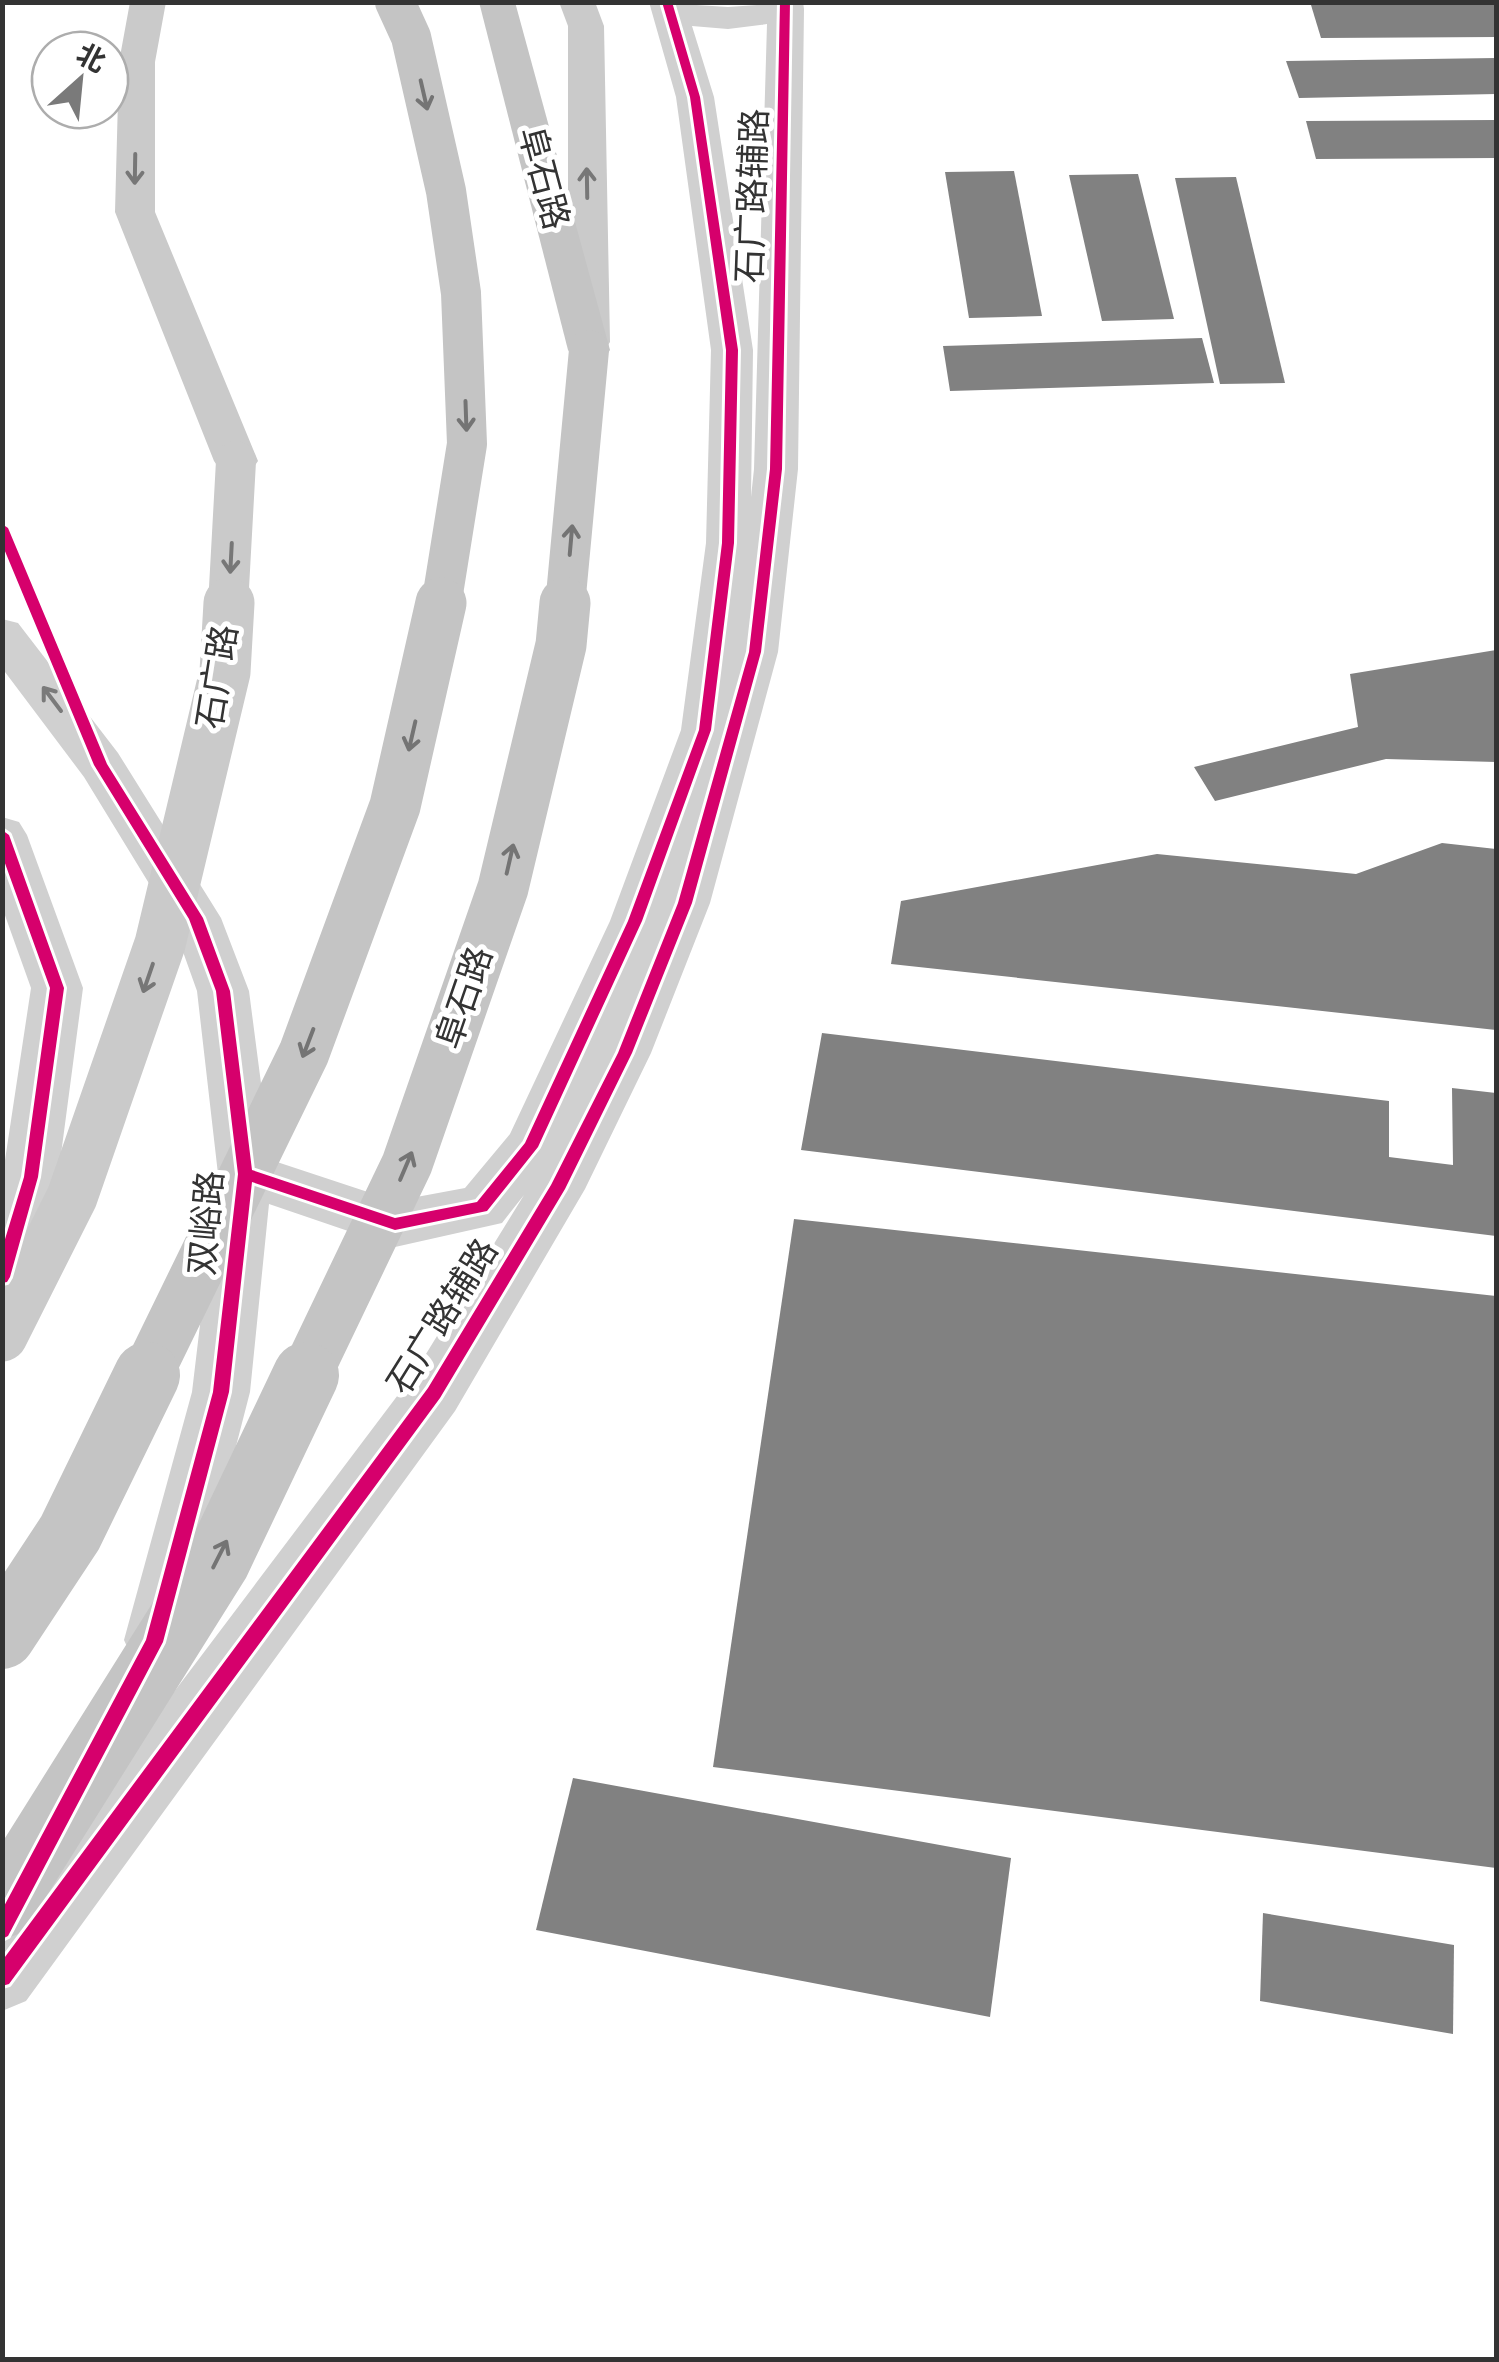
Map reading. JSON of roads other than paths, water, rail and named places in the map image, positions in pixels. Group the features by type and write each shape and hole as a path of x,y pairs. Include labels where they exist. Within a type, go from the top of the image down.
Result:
{"highway":[{"path":"2,1636 70,1533 304,1053 395,806 437,628 467,444 462,293 446,191 411,37 395,2"},
{"name":"阜石路","path":"2,1904 216,1562 408,1164 503,888 561,645 589,350 497,2"}],"main road":[{"name":"石广路","path":"2,1336 72,1196 160,944 225,672 236,460 135,212 137,62 148,2"},
{"path":"578,2 586,26 589,350"}],"street":[{"path":"668,7 700,19 733,20 785,6"},
{"name":"石广路辅路","path":"2,1977 434,1393 558,1189 625,1054 686,903 756,652 774,487 785,6"},
{"name":"石广路辅路","path":"244,1174 395,1224 482,1207 530,1147 652,876 704,730 728,543 732,350 694,96 668,7"},
{"name":"双峪路","path":"2,634 101,765 196,918 223,992 244,1174 221,1392 154,1642 2,1930"},
{"path":"2,835 56,988 32,1177 2,1277"}]}
